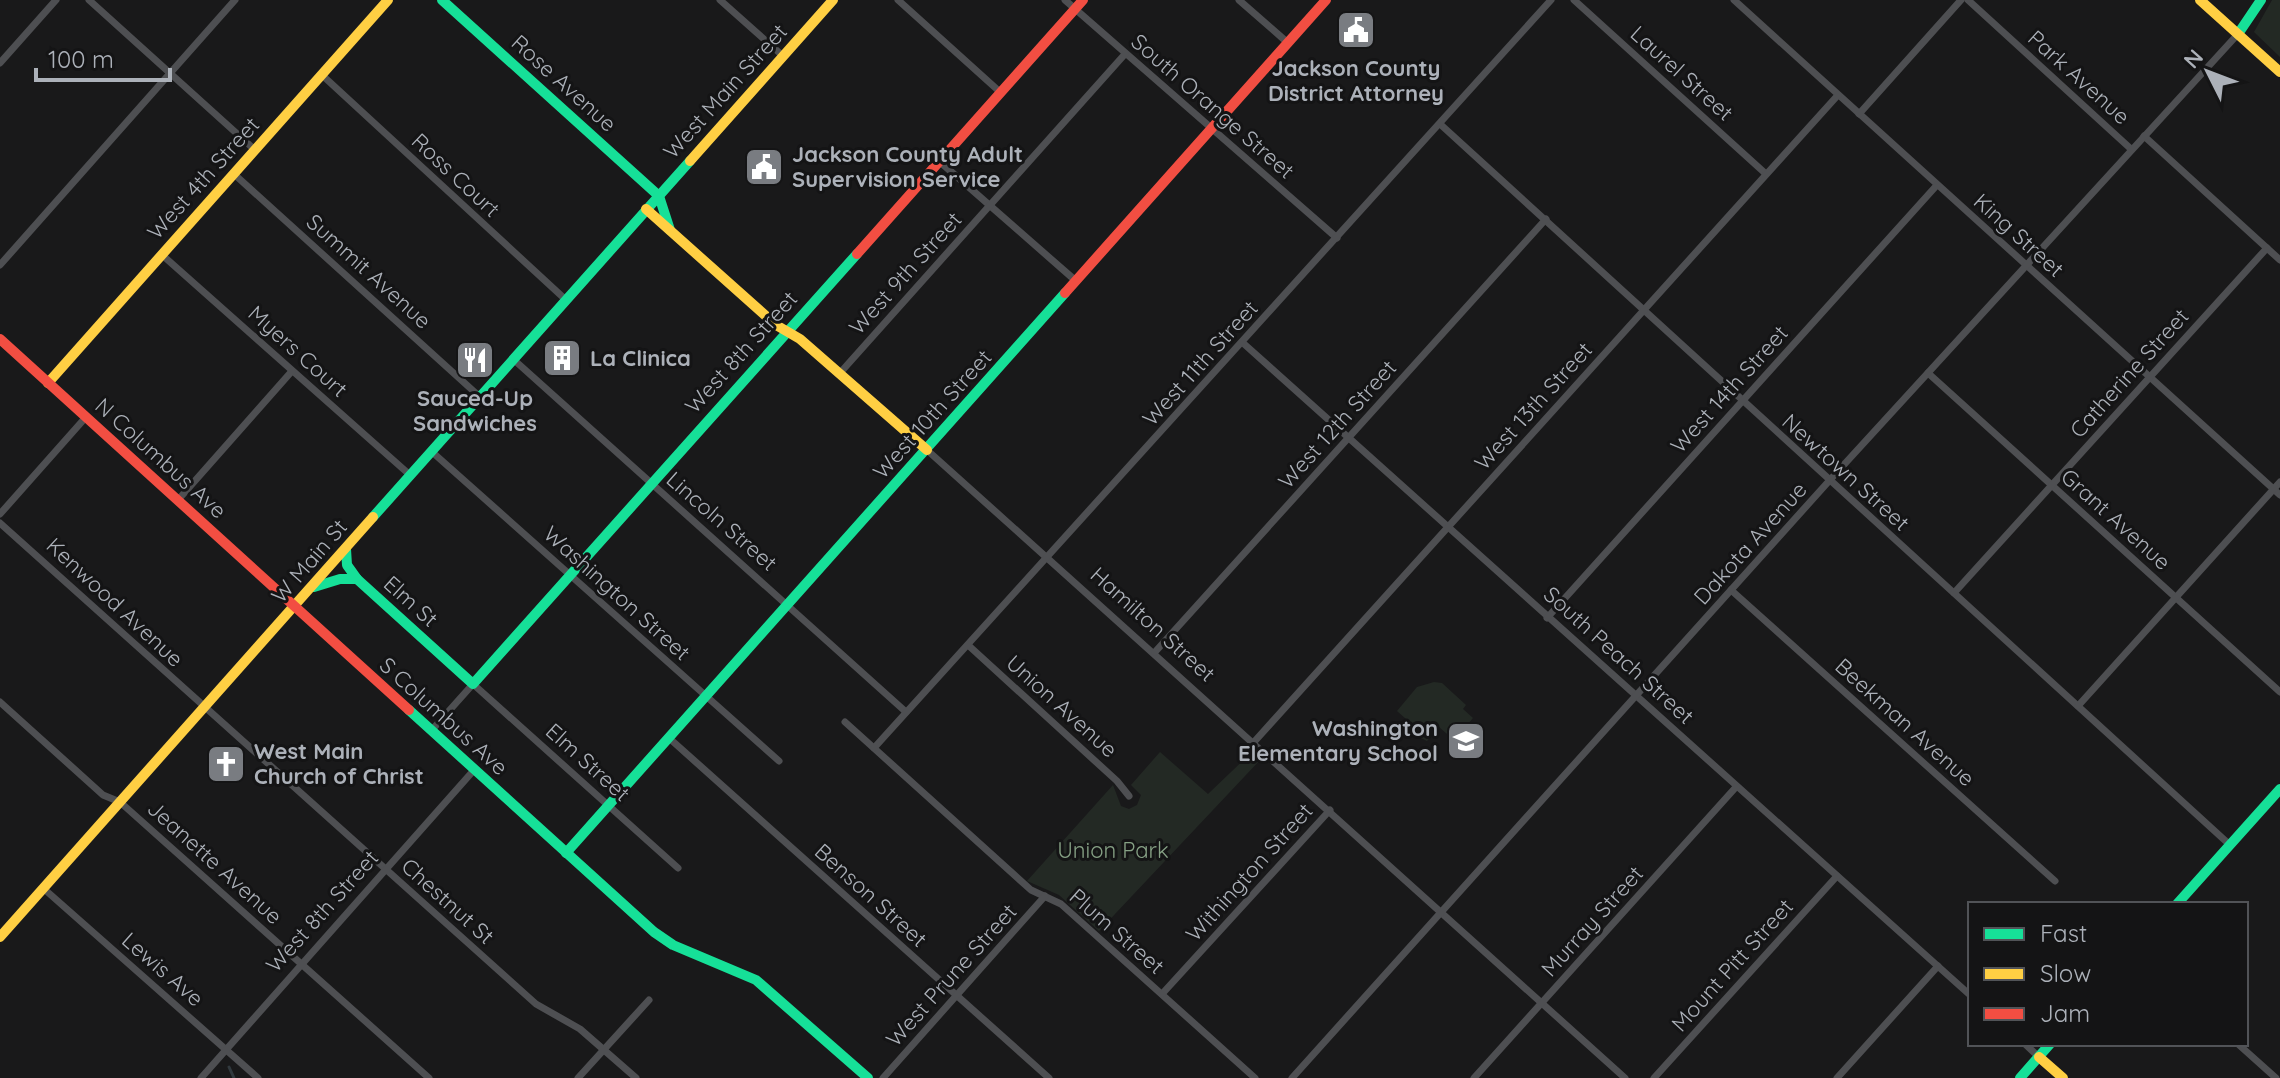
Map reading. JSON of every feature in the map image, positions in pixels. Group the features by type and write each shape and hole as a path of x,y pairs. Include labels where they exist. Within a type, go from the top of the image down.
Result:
{"main road":[{"name":"West 4th Street","path":"48,383 388,0"},
{"name":"Rose Avenue","path":"442,0 659,196"},
{"name":"West Main Street","path":"646,209 833,0"},
{"name":"West 10th Street","path":"566,853 1326,0"},
{"path":"2200,0 2280,72"},
{"path":"2238,34 2261,0"},
{"name":"West 8th Street","path":"473,684 1079,4"},
{"path":"659,196 670,230"},
{"name":"W Main St","path":"0,937 205,710 646,209"},
{"name":"Hamilton Street","path":"646,209 927,450"},
{"name":"N Columbus Ave","path":"0,339 296,606"},
{"path":"346,549 347,565 357,579"},
{"name":"Elm St","path":"312,588 340,579 357,579 473,684"},
{"name":"S Columbus Ave","path":"296,606 566,853 673,945 743,972 770,991 868,1078"},
{"path":"2179,902 2280,789"},
{"path":"2020,1078 2048,1046"},
{"path":"2039,1057 2063,1078"}],"street":[{"path":"0,63 56,0"},
{"path":"89,0 255,150"},
{"path":"0,265 235,0"},
{"path":"720,0 783,56"},
{"path":"898,0 1000,92"},
{"name":"South Orange Street","path":"1065,0 1079,4 1125,54 1337,238"},
{"path":"1239,0 1288,43"},
{"name":"West 11th Street","path":"874,748 1551,0"},
{"name":"Laurel Street","path":"1574,0 1766,174"},
{"name":"King Street","path":"1734,0 2277,492"},
{"path":"1859,114 1961,0"},
{"name":"Park Avenue","path":"1968,0 2131,149"},
{"name":"Dakota Avenue","path":"1292,1078 1829,481 2238,34"},
{"name":"West 9th Street","path":"840,373 1125,54"},
{"name":"Ross Court","path":"322,75 566,300"},
{"name":"West 13th Street","path":"1254,742 1838,95"},
{"name":"Newtown Street","path":"1440,124 2230,845"},
{"name":"Park Avenue","path":"2144,136 2280,260"},
{"path":"939,161 1076,281"},
{"name":"Summit Avenue","path":"234,174 480,397"},
{"name":"West 14th Street","path":"1547,618 1937,185"},
{"name":"West 12th Street","path":"1155,652 1546,219"},
{"name":"Catherine Street","path":"1954,593 2267,248"},
{"name":"Myers Court","path":"161,254 410,475"},
{"name":"South Peach Street","path":"1243,343 1968,993"},
{"name":"Lincoln Street","path":"513,359 789,603 906,712"},
{"path":"178,500 292,371"},
{"name":"Grant Avenue","path":"1928,373 2280,692"},
{"path":"0,514 86,417"},
{"name":"Hamilton Street","path":"927,450 1625,1078"},
{"name":"Washington Street","path":"431,451 779,761"},
{"path":"2078,706 2176,597 2277,492 2280,482"},
{"name":"Kenwood Avenue","path":"0,523 205,710"},
{"name":"Beekman Avenue","path":"1731,590 2055,881"},
{"name":"Union Avenue","path":"968,645 1117,781 1129,796"},
{"name":"West 8th Street","path":"431,731 473,684"},
{"name":"Elm Street","path":"473,684 678,868"},
{"name":"Jeanette Avenue","path":"0,702 103,795 120,802 429,1078"},
{"name":"Chestnut St","path":"205,710 536,1004 580,1029 636,1078"},
{"name":"Plum Street","path":"845,722 1031,890 1061,904 1255,1078"},
{"name":"Benson Street","path":"669,738 1049,1078"},
{"name":"West 8th Street","path":"201,1078 474,770"},
{"name":"Murray Street","path":"1474,1078 1736,787"},
{"name":"Withington Street","path":"1162,994 1330,810"},
{"name":"Mount Pitt Street","path":"1654,1078 1837,876"},
{"name":"Lewis Ave","path":"43,888 258,1078"},
{"name":"West Prune Street","path":"883,1078 1045,896"},
{"path":"1837,1078 1938,966"},
{"path":"578,1078 649,1000"},
{"path":"2027,1046 2039,1057"},
{"path":"2240,1046 2276,1078"}],"green space":[{"path":"2272,0 2280,0 2280,57 2254,32"},
{"path":"1442,683 1466,705 1463,709 1473,718 1454,740 1439,727 1427,741 1398,727 1406,719 1397,711 1417,687"},
{"name":"Union Park","path":"1253,751 1261,759 1099,931 1059,895 1027,881 1113,785 1121,806 1129,809 1137,805 1141,795 1131,785 1160,752 1208,794"}],"waterway":[{"path":"229,1067 234,1078"}],"traffic: fast":[{"path":"442,0 659,196 670,230"},
{"path":"2238,34 2261,0"},
{"path":"373,517 690,161"},
{"path":"314,587 340,579 357,579 473,684 857,254"},
{"path":"566,853 1065,293"},
{"path":"346,549 347,565 357,579"},
{"path":"409,710 654,932 673,945 756,980 868,1078"},
{"path":"2179,902 2280,789"},
{"path":"2020,1078 2048,1046"}],"traffic: slow":[{"path":"48,383 388,0"},
{"path":"690,161 833,0"},
{"path":"2200,0 2280,72"},
{"path":"646,209 776,325 800,339 927,450"},
{"path":"0,937 373,517"},
{"path":"2039,1057 2063,1078"}],"traffic: jam":[{"path":"857,254 1083,0"},
{"path":"1065,293 1326,0"},
{"path":"0,339 409,710"}],"place":[{"name":"Jackson County District Attorney","path":"1356,30"},
{"name":"Jackson County Adult Supervision Service","path":"764,167"},
{"name":"La Clinica","path":"562,358"},
{"name":"Sauced-Up Sandwiches","path":"475,360"},
{"name":"Washington Elementary School","path":"1466,741"},
{"name":"West Main Church of Christ","path":"226,764"}]}
